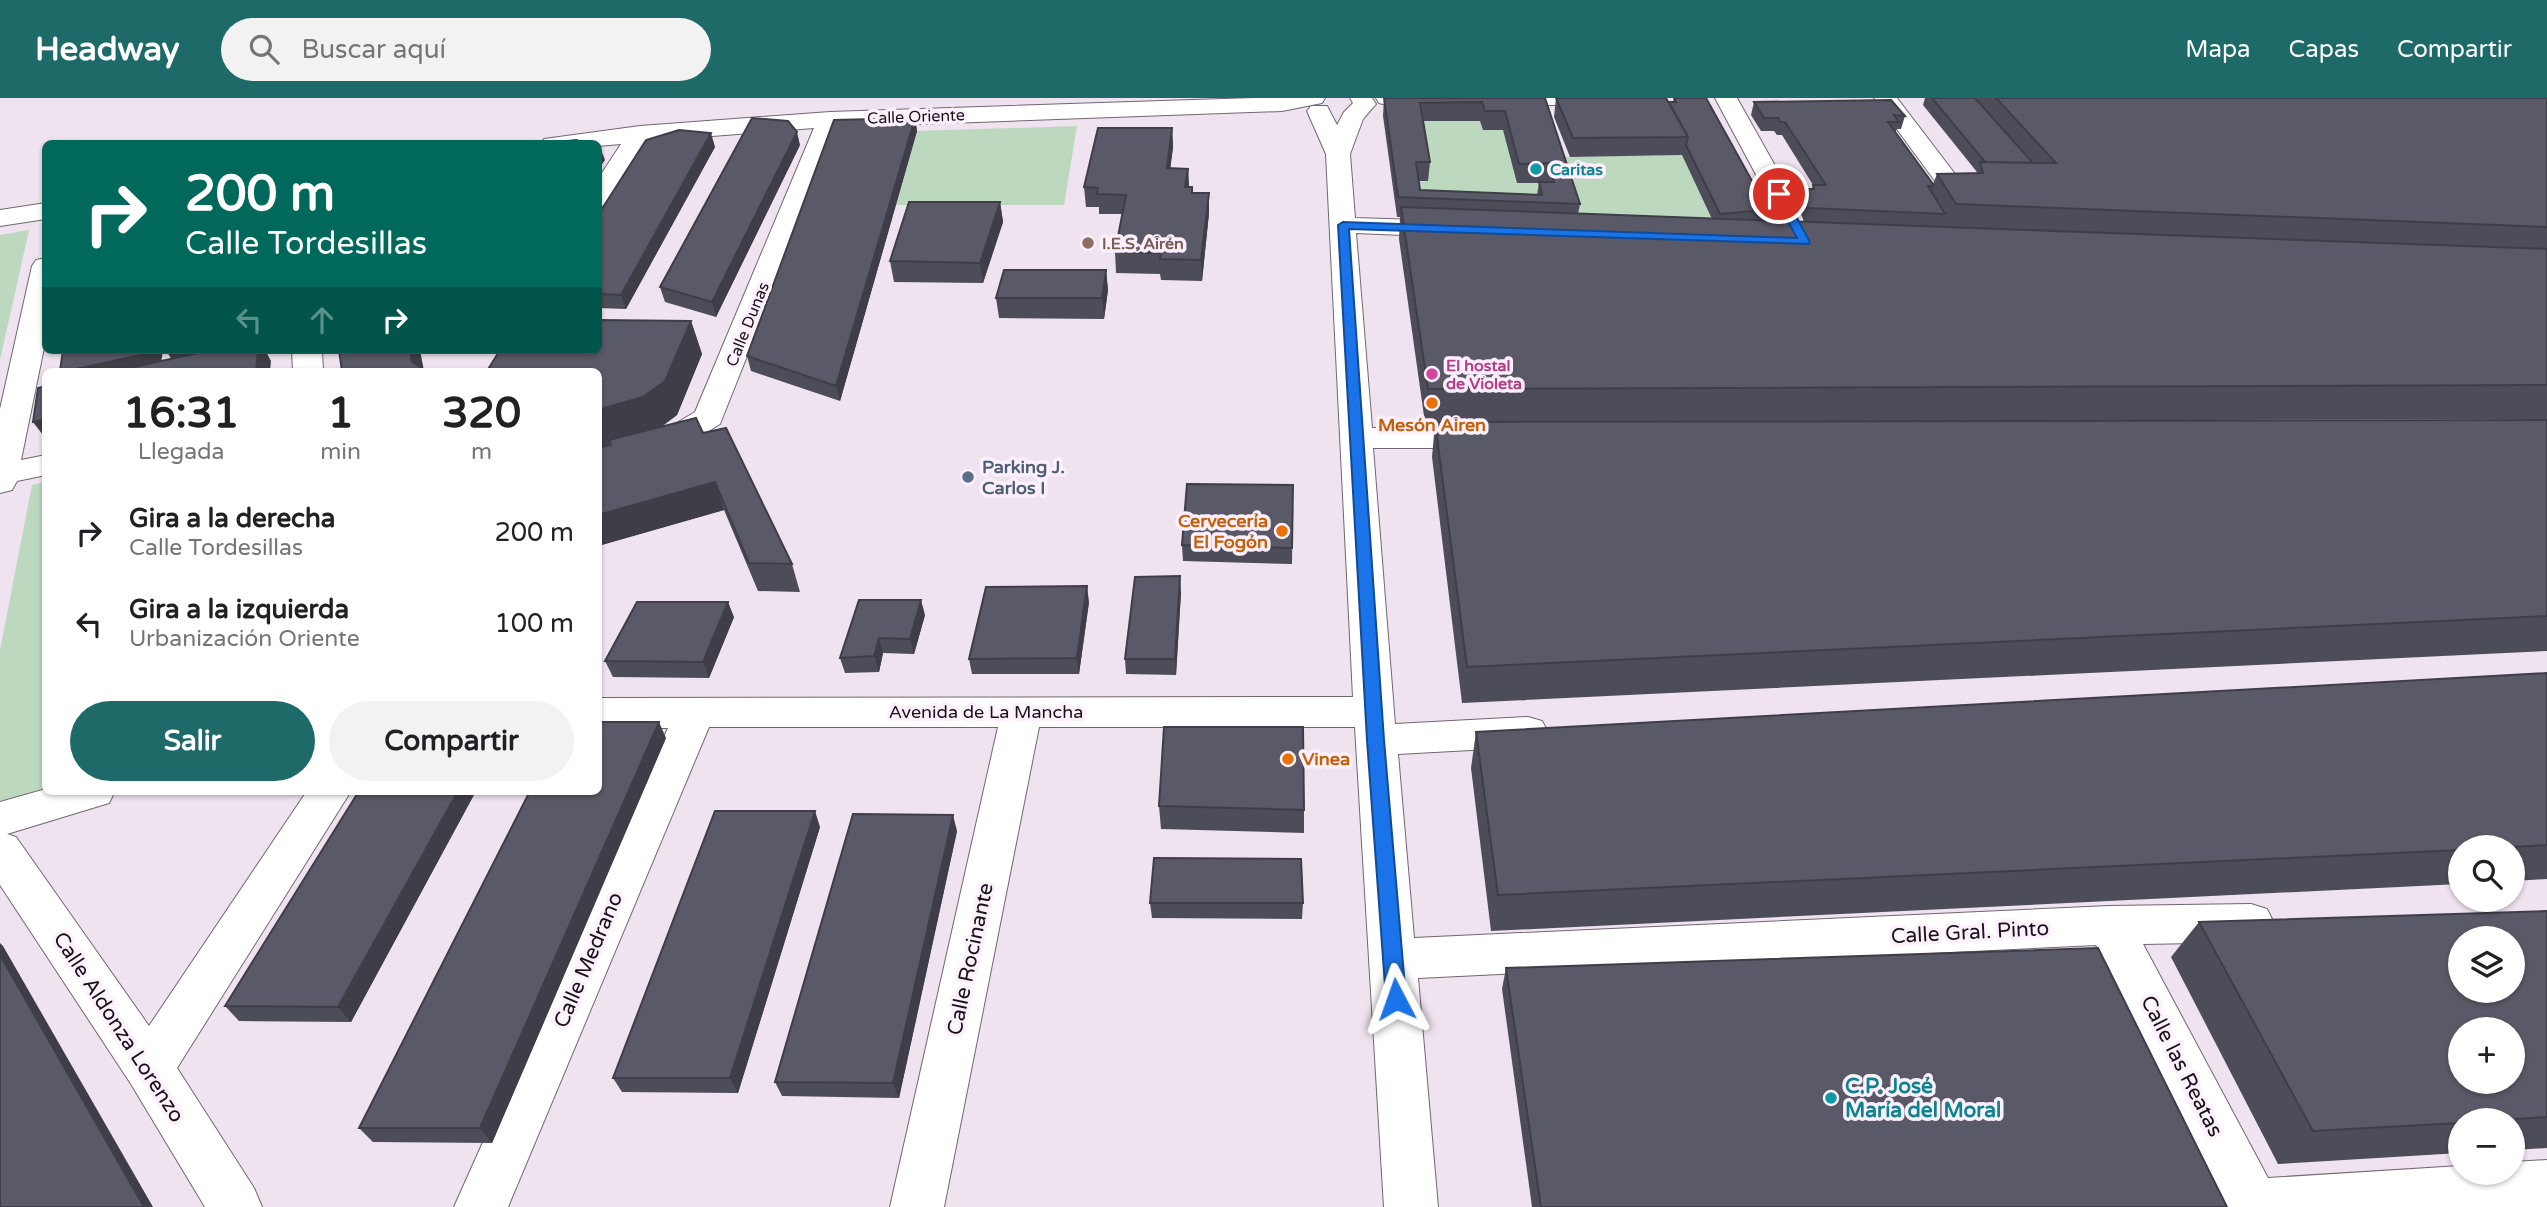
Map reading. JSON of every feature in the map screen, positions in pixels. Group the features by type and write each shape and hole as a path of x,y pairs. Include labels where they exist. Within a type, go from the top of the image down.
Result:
{"street":[{"path":"1387,98 1576,98"},
{"path":"1726,98 1805,242"},
{"path":"1885,98 1955,191"},
{"path":"1338,154 1352,117 1360,106 1429,100"},
{"name":"Calle Oriente","path":"584,140 640,133 830,119 1282,104 1316,105 1341,114 1360,106"},
{"path":"1316,105 1338,154 1375,726 1411,1207"},
{"name":"Calle Dunas","path":"602,459 673,441 693,431 709,417 830,119"},
{"path":"602,194 640,133"},
{"path":"0,218 42,212"},
{"path":"1343,225 1473,230"},
{"path":"1777,241 1832,243"},
{"path":"42,285 1,477 42,466"},
{"path":"1357,438 1517,438"},
{"name":"Calle Medrano","path":"481,1207 695,712"},
{"name":"Avenida de La Mancha","path":"602,713 1023,712 1375,726 1565,730"},
{"name":"Calle Rocinante","path":"917,1207 1023,712"},
{"path":"0,819 81,795"},
{"path":"149,1068 327,795"},
{"name":"Calle Aldonza Lorenzo","path":"0,849 149,1068 234,1207"},
{"name":"Calle Gral. Pinto","path":"1393,959 2109,925 2287,922"},
{"name":"Calle las Reatas","path":"2109,925 2254,1206"},
{"path":"2254,1206 2547,1186"}],"green space":[{"path":"1480,120 1483,130 1503,130 1547,183 1551,202 1419,210 1415,182 1428,181 1419,121"},
{"path":"1077,126 1064,205 896,205 917,131"},
{"path":"1684,155 1718,229 1577,223 1555,157"},
{"path":"29,230 0,360 0,235"},
{"path":"42,483 42,789 0,802 0,650 32,485"}],"building":[{"path":"1384,98 1545,98 1580,204 1398,197","holes":["1482,102 1485,111 1505,111 1519,164 1549,163 1554,182 1539,182 1542,195 1420,190 1416,162 1430,162 1420,103"]},
{"path":"1556,98 1666,98 1688,137 1573,138"},
{"path":"1674,98 1706,98 1762,199 1781,200 1787,211 1773,212 1775,215 1756,215 1755,211 1720,214 1686,145 1688,137 1669,102 1676,102"},
{"path":"1932,98 1975,98 2033,163 1985,162"},
{"path":"1996,98 2547,98 2547,227 1956,204 1937,174 1983,173 1980,162 2056,163"},
{"path":"1891,100 1905,116 1894,115 1899,122 1888,122 1933,184 1928,186 1945,214 1808,208 1801,189 1826,185 1785,122 1780,122 1778,118 1764,118 1754,102"},
{"path":"752,118 788,121 797,132 712,302 660,287"},
{"path":"915,118 836,386 747,356 834,120"},
{"path":"1098,128 1172,128 1167,168 1188,169 1185,187 1192,187 1192,193 1209,193 1201,260 1160,259 1161,253 1115,252 1126,195 1097,194 1098,188 1084,187"},
{"path":"679,130 711,133 621,295 602,294 602,209 646,140"},
{"path":"909,202 1000,202 980,263 890,261"},
{"path":"1401,207 2547,249 2547,385 1428,389"},
{"path":"1004,270 1106,270 1102,298 996,298"},
{"path":"602,320 691,321 665,381 643,397 602,409 602,368 489,368 498,354 602,354"},
{"path":"62,354 145,354 81,368 60,368"},
{"path":"194,354 258,354 256,368 129,368"},
{"path":"340,354 411,354 412,362 421,368 342,368"},
{"path":"42,387 42,420 33,422 38,388"},
{"path":"696,418 703,433 726,428 792,564 749,563 715,482 602,514 602,447 611,445 609,440"},
{"path":"2547,420 2547,616 1467,667 1435,422"},
{"path":"1187,484 1293,485 1292,548 1182,545"},
{"path":"1180,576 1175,659 1125,659 1135,577"},
{"path":"1087,586 1077,658 969,659 986,587"},
{"path":"859,600 921,600 910,639 879,638 874,656 840,658"},
{"path":"637,602 728,602 703,662 605,661"},
{"path":"2547,673 2547,845 2525,846 2525,835 2448,835 2448,851 1498,895 1476,732"},
{"path":"602,722 659,722 480,1128 359,1128 528,795 602,795"},
{"path":"1164,727 1303,727 1304,810 1159,806"},
{"path":"357,795 456,795 338,1007 225,1006"},
{"path":"715,811 815,811 730,1078 613,1078"},
{"path":"853,814 953,815 893,1083 775,1082"},
{"path":"1154,858 1301,859 1303,903 1150,903"},
{"path":"2547,911 2547,1117 2525,1118 2525,1108 2448,1108 2448,1124 2313,1131 2199,922"},
{"name":"C.P. José María del Moral","path":"2098,948 2227,1207 1541,1207 1506,968"},
{"path":"0,955 144,1207 0,1207"}],"place":[{"name":"Caritas","path":"1536,169"},
{"name":"I.E.S. Airén","path":"1088,243"},
{"name":"El hostal de Violeta","path":"1432,374"},
{"name":"Mesón Airen","path":"1432,403"},
{"name":"Parking J. Carlos I","path":"968,477"},
{"name":"Cervecería El Fogón","path":"1282,531"},
{"name":"Vinea","path":"1288,759"},
{"name":"C.P. José María del Moral","path":"1831,1098"}],"route":[{"path":"1396,999 1376,740 1343,225 1805,242 1779,194"}]}
